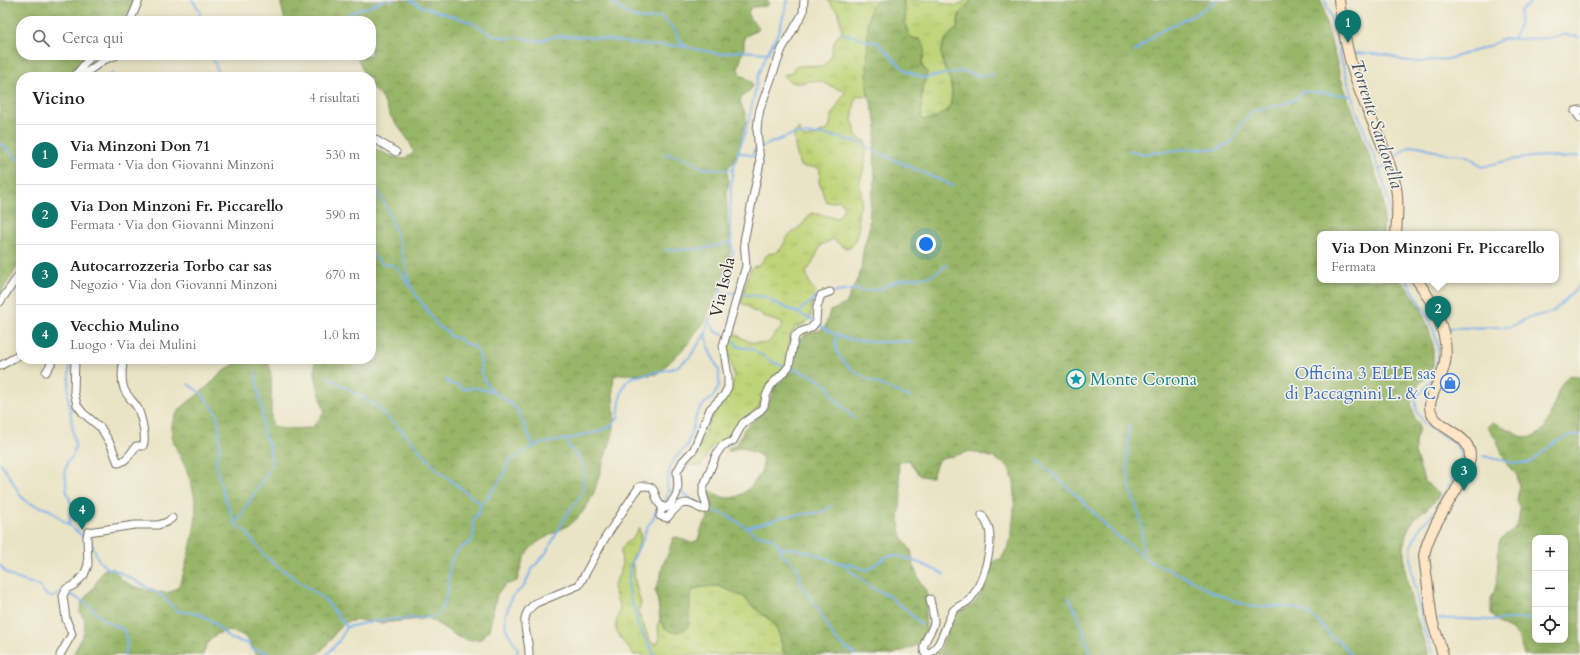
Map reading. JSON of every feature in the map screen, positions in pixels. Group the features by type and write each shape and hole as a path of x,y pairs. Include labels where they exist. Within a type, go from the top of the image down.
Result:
{"main road":[{"path":"1339,0 1349,58 1358,87 1392,174 1396,190 1398,206 1396,231"},
{"path":"1419,283 1434,309 1446,349 1446,358 1443,370 1431,401 1432,413 1435,420 1463,440 1469,449 1470,457 1467,470 1433,532 1425,549 1424,556 1432,620 1443,655"}],"street":[{"path":"132,16 139,0"},
{"name":"Via Isola","path":"663,507 666,508 673,500 678,487 677,472 683,461 694,449 710,409 724,395 728,387 728,376 723,346 746,266 744,241 760,164 757,130 760,109 782,49 803,13 804,0"},
{"path":"78,72 88,60"},
{"path":"87,72 104,60"},
{"path":"1580,110 1575,111 1580,118"},
{"path":"376,139 396,152"},
{"path":"0,302 16,279"},
{"path":"529,655 525,621 530,607 579,585 605,538 639,487 650,486 654,490 658,503 663,507 660,512 660,516 663,518 667,518 680,504 690,503 702,510 705,509 706,504 703,488 716,455 722,446 733,441 743,423 758,413 764,406 766,396 771,385 789,366 795,336 800,332 811,328 816,322 817,307 821,295 830,292"},
{"path":"0,366 16,357"},
{"path":"46,372 51,364"},
{"path":"75,364 74,392 77,405 83,413 101,428 111,445 118,463 122,463 136,446 143,446 145,442 140,416 136,406 125,391 122,381 122,364"},
{"path":"930,599 934,620 933,628 924,643 923,652 926,655 941,639 954,610 959,605 970,600 984,576 989,545 989,529 982,515"},
{"path":"60,655 72,634 66,619 63,592 74,585 84,574 88,565 88,532 135,525 158,525 167,522 172,518"}],"green space":[{"path":"0,0 134,0 125,16 16,16 16,60 83,60 72,72 16,72 16,269 0,294"},
{"path":"280,0 767,0 769,3 767,6 752,7 748,12 750,19 759,27 758,30 744,37 744,48 738,69 740,75 748,79 752,83 752,86 740,100 746,115 746,121 737,156 728,167 727,174 729,181 727,191 727,223 730,234 730,253 720,287 705,322 695,333 690,342 662,370 656,374 649,375 621,374 614,376 614,428 596,488 590,501 576,520 543,539 528,551 522,563 517,581 505,585 497,594 489,630 481,639 469,640 458,637 429,618 381,623 357,620 346,622 337,630 322,650 315,655 257,655 250,642 244,636 236,632 222,632 210,640 203,655 73,655 84,632 85,621 80,612 82,602 94,587 103,570 113,568 123,581 131,585 164,593 175,590 181,580 192,538 196,511 191,485 186,469 175,446 172,434 175,416 185,404 234,364 269,364 272,425 281,429 312,428 326,410 324,410 315,375 315,364 376,364 376,149 393,157 404,159 414,153 406,137 390,115 382,98 376,92 376,72 364,72 358,60 376,60 376,16 284,16"},
{"path":"828,0 878,0 872,5 868,22 868,96 858,96 855,100 852,121 855,127 855,134 860,139 866,141 867,148 864,168 860,181 862,201 858,214 859,228 855,241 851,247 844,248 833,239 821,245 812,264 806,272 810,285 815,290 811,317 807,322 795,328 791,334 787,364 784,370 769,382 756,410 740,422 733,435 710,448 700,466 693,465 686,467 686,463 696,453 702,442 706,429 714,414 732,389 734,376 728,350 732,331 748,341 768,343 781,329 783,323 764,317 759,312 752,311 748,306 741,303 749,272 753,267 759,265 768,254 780,250 786,238 803,224 811,213 838,218 844,206 840,200 826,202 819,182 820,169 800,166 795,146 794,133 799,128 800,133 804,138 811,137 829,129 832,115 846,90 838,89 818,81 800,83 791,82 783,75 791,73 795,67 808,65 821,67 830,58 834,42 842,30 838,11 832,7"},
{"path":"878,0 903,0 907,29 912,38 919,39 924,45 925,49 922,67 927,73 922,90 921,117 923,120 931,119 944,113 951,103 952,89 941,54 945,40 956,29 961,12 971,0 1321,0 1341,79 1382,193 1384,211 1383,231 1317,231 1317,283 1403,283 1421,308 1433,342 1433,366 1430,372 1413,391 1411,403 1419,429 1415,441 1415,453 1424,480 1440,494 1433,503 1412,522 1409,527 1405,540 1404,555 1409,590 1428,655 935,655 941,648 954,615 972,605 977,600 987,582 990,566 994,561 1001,559 1008,547 1012,533 1015,496 1014,481 1008,466 994,458 970,451 938,460 932,477 920,475 909,460 898,462 901,495 899,521 900,529 902,537 911,551 914,567 920,582 925,588 927,597 925,614 926,630 923,638 917,645 891,655 784,655 780,637 774,623 758,611 744,597 719,586 701,587 693,590 690,599 689,624 687,628 679,632 671,632 664,627 660,620 655,591 673,538 677,537 691,543 698,540 702,527 708,519 705,495 711,491 726,498 732,498 740,495 756,480 762,467 763,461 761,456 741,447 729,452 728,448 737,444 745,428 766,410 775,387 788,375 797,344 806,334 824,328 830,311 846,304 861,271 863,252 869,228 870,208 875,178 874,149 877,125 867,88 868,22 872,5"},
{"path":"903,0 941,0 943,3 956,6 966,0 971,0 967,7 959,14 957,28 947,37 943,44 943,66 950,80 952,95 950,106 943,114 933,119 923,120 921,117 922,90 926,78 922,63 924,54 919,39 912,38 907,29"},
{"path":"1570,375 1580,377 1580,655 1524,655 1518,636 1512,630 1500,624 1491,614 1491,599 1497,579 1499,543 1502,538 1514,529 1518,523 1520,509 1517,502 1519,488 1517,475 1507,465 1496,439 1487,427 1492,422 1523,437 1534,437 1541,432 1547,423 1564,381"},
{"path":"639,528 641,537 632,559 635,581 641,604 638,612 650,641 656,644 659,641 658,624 660,620 662,624 689,624 690,599 693,590 701,587 719,586 744,597 749,604 774,623 780,637 784,655 634,655 616,630 616,623 620,608 613,587 622,566 621,550 625,543 631,540"}],"waterway":[{"path":"192,0 200,11 200,16"},
{"path":"346,16 361,8 367,8 383,0"},
{"path":"410,0 418,5 470,22 493,35 505,38 516,37 542,41 557,36 589,37 644,45 682,46 719,54 739,51 767,53"},
{"path":"609,0 626,13 640,19 660,17 674,28 679,40 687,47"},
{"path":"326,655 339,641 347,627 380,620 433,617 437,614 443,605 447,594 451,560 458,550 472,541 474,533 473,520 478,514 481,504 502,478 508,462 539,444 568,439 600,431 611,426 618,418 621,394 626,382 633,377 675,368 689,358 706,333 709,319 729,269 733,254 730,224 733,168 749,120 758,76 765,58 779,31 788,0"},
{"path":"1134,52 1157,33 1198,13 1217,0"},
{"name":"Torrente Sardorella","path":"1325,0 1356,109 1382,177 1389,202 1390,221 1388,231"},
{"path":"1352,53 1388,55 1401,60 1418,62 1448,59 1490,46 1502,39 1512,39 1519,26 1520,11 1532,0"},
{"path":"842,34 877,42 906,71 924,78 962,71 979,76 993,75"},
{"path":"1512,39 1554,38 1564,34 1580,37"},
{"path":"213,60 218,72"},
{"path":"1129,150 1140,154 1187,149 1216,149 1232,142 1243,122 1252,111 1287,103 1298,98 1301,91 1352,96"},
{"path":"761,147 793,134 827,135 861,143 879,153 953,186"},
{"path":"0,143 16,157"},
{"path":"1392,160 1407,148 1413,146 1423,147 1446,154 1465,155 1482,167 1505,161 1531,157 1546,156 1562,158 1579,156"},
{"path":"739,152 753,156 754,150 757,148"},
{"path":"663,154 683,157 702,168 733,170"},
{"name":"Torrente Sardorella","path":"1379,170 1386,166"},
{"path":"376,188 396,232 411,288"},
{"path":"665,250 701,249 732,242"},
{"path":"376,259 382,264 393,265 398,269 438,326 449,333 450,337 459,338 463,343 473,346 477,350 481,361 481,373 486,384 517,410 534,446"},
{"path":"831,293 856,289 863,291 879,289 899,280 931,276 947,265"},
{"name":"Torrente Sardorella","path":"1408,283 1429,319 1437,341 1438,352 1438,362 1435,373 1427,386 1415,398 1417,412 1425,425 1456,444 1462,455 1458,467 1435,512 1421,526 1411,546 1412,572 1424,630 1433,655"},
{"path":"1445,328 1510,327 1528,318 1553,312 1580,285"},
{"path":"720,292 735,293"},
{"path":"740,294 766,297 769,300 813,320"},
{"path":"797,313 817,297"},
{"path":"709,319 715,332 724,334"},
{"path":"817,323 826,330 854,340 874,342 912,342"},
{"path":"655,655 638,626 635,610 631,602 628,582 631,563 643,539 647,527 653,519 655,513 666,500 670,468 675,458 687,446 697,413 702,406 713,397 719,386 719,370 709,350 706,333"},
{"path":"728,335 739,347 752,349 771,361 785,367"},
{"path":"836,336 836,348 840,357 847,365 856,372 878,384 909,397"},
{"path":"69,524 72,505 67,493 65,470 68,461 73,456 75,446 68,395 70,364"},
{"path":"789,368 811,375 828,386 834,398 854,418"},
{"path":"236,524 271,468 272,461 269,446 263,433 262,411 255,371"},
{"path":"328,377 375,405 405,434 436,469 481,504"},
{"path":"446,379 448,383 458,385 463,389 468,389 471,387 493,392"},
{"path":"188,384 202,394 216,412 219,423 220,448 216,460 217,470 224,496 237,526 245,531 264,555 274,564 324,599 347,627"},
{"path":"1129,426 1127,466 1130,489 1141,521 1143,551 1141,554"},
{"path":"1483,456 1514,463 1529,463 1552,444 1564,437 1580,435"},
{"path":"516,655 518,649 506,629 505,618 511,598 524,586 532,569 546,553 567,514 583,492 584,467 577,455 569,447 567,440"},
{"path":"1037,460 1082,500 1111,531 1151,562 1190,579 1210,591 1251,607 1278,606 1295,608 1306,612 1318,621 1331,636 1343,645 1351,655"},
{"path":"0,463 21,496 27,502 50,510 85,538"},
{"path":"668,491 681,492 703,506"},
{"path":"747,527 782,517 822,512 832,506"},
{"path":"707,510 727,516 755,534 771,538 782,549 794,548 836,562 849,564 867,570 888,556 894,555 916,562 944,574"},
{"path":"90,542 99,561 107,568 117,571 160,594 177,611 199,614 212,621 229,638 249,644 251,649 272,655"},
{"path":"779,547 781,554 796,566 799,572 800,582 835,639 855,655"},
{"path":"841,563 872,588 887,595 921,624"},
{"path":"0,565 13,577 39,586 49,597 55,596 62,591"},
{"path":"66,592 86,603 102,619 124,630 127,643 124,655"},
{"path":"1068,597 1078,615 1091,655"},
{"path":"1434,619 1532,619"},
{"path":"275,655 285,655"}],"place":[{"name":"Via Minzoni Don 71","path":"1348,43"},
{"name":"Via Don Minzoni Fr. Piccarello","path":"1438,329"},
{"name":"Monte Corona","path":"1076,379"},
{"name":"Officina 3 ELLE sas di Paccagnini L. & C","path":"1450,383"},
{"name":"Autocarrozzeria Torbo car sas","path":"1464,491"},
{"name":"Vecchio Mulino","path":"82,530"}]}
